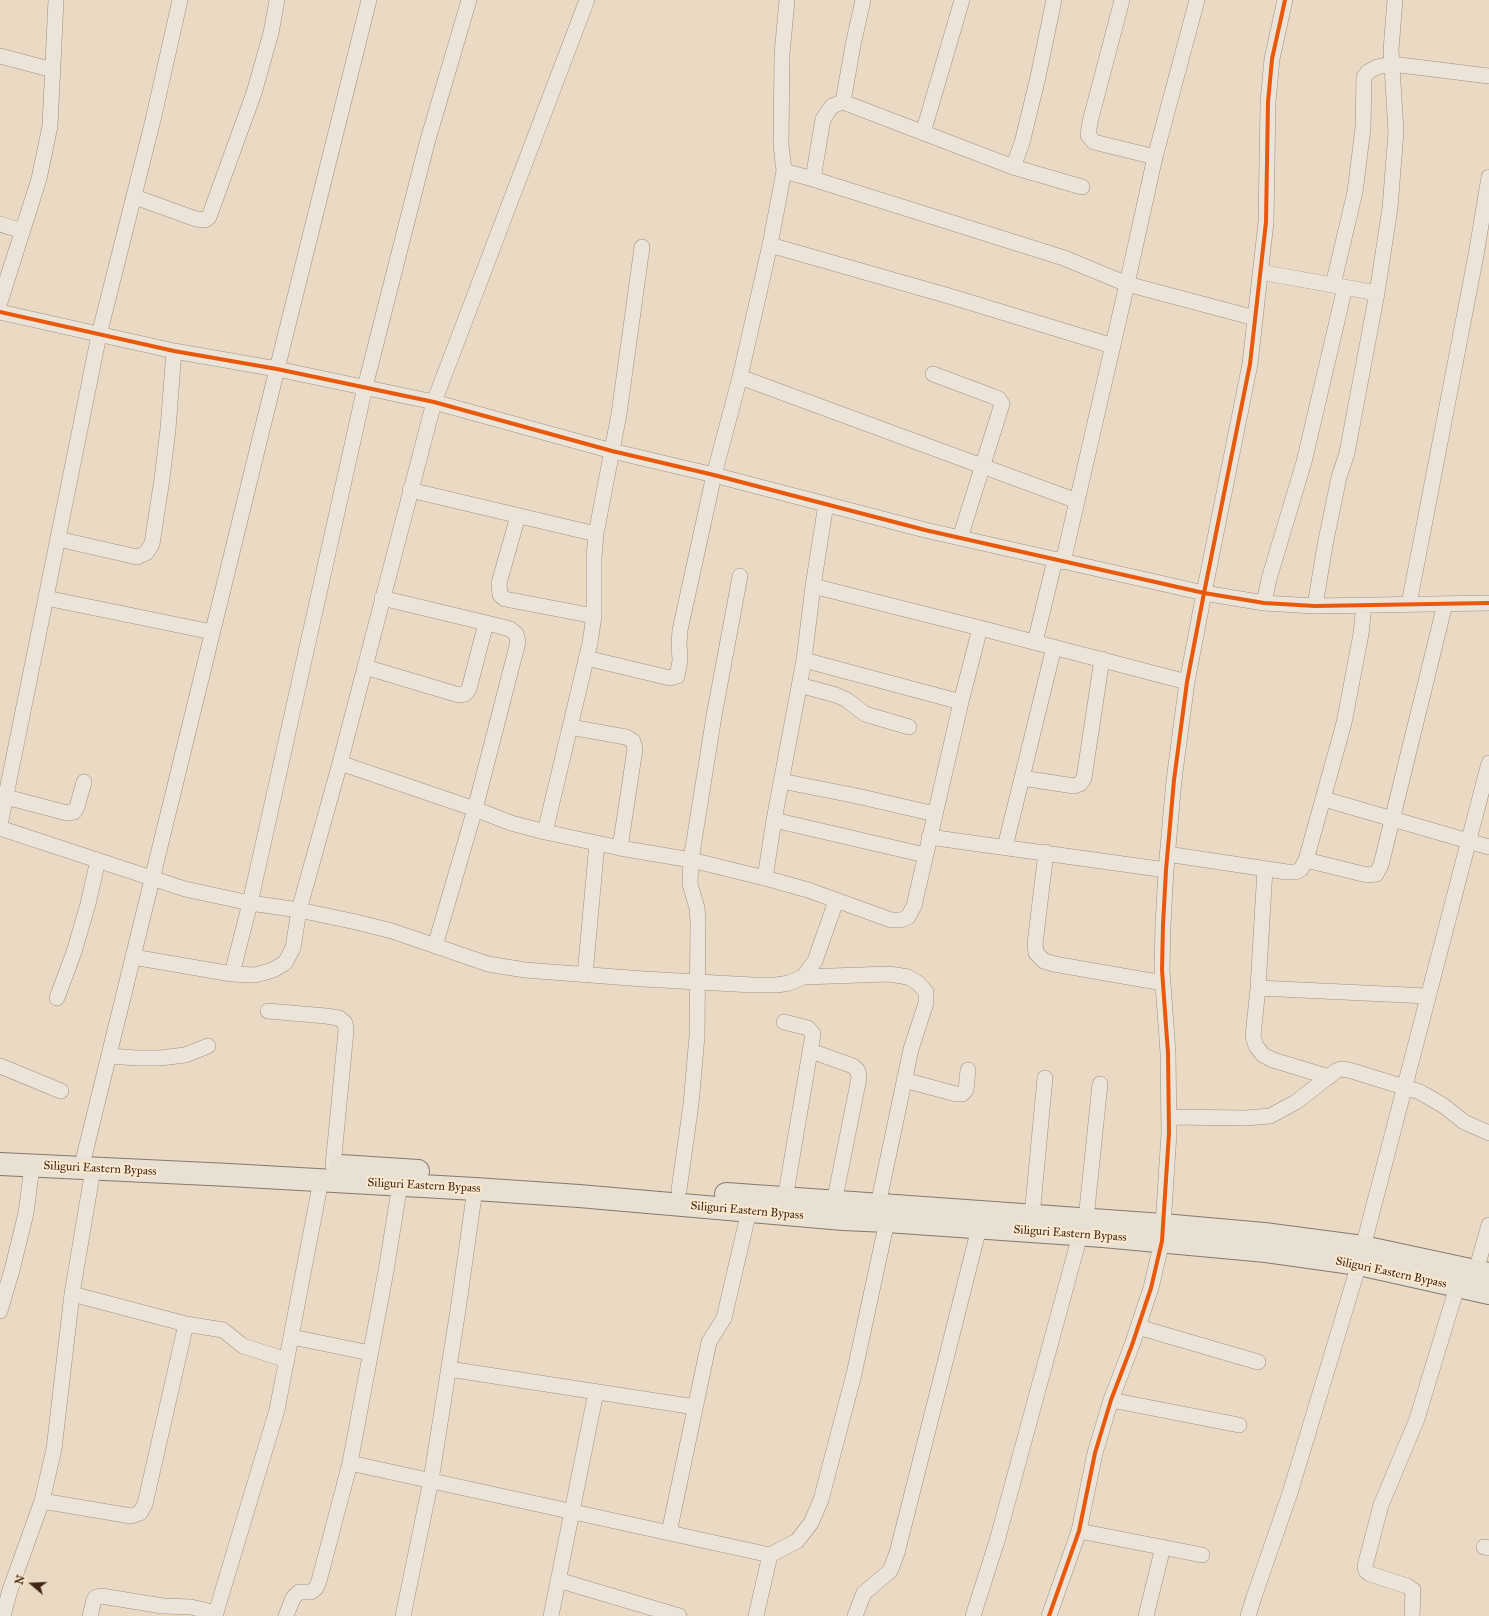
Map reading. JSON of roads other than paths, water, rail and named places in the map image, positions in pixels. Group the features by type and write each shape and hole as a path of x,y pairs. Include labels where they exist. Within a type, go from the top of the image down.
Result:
{"main road":[{"name":"Siliguri Eastern Bypass","path":"0,1152 89,1163 327,1173 400,1184 579,1196 842,1219 882,1213 1032,1216 1083,1227"},
{"name":"Siliguri Eastern Bypass","path":"0,1164 32,1166 89,1163"},
{"name":"Siliguri Eastern Bypass","path":"327,1173 381,1168 785,1198 834,1203 882,1213 979,1228 1083,1227 1163,1233 1266,1251 1361,1255 1483,1272"},
{"name":"Siliguri Eastern Bypass","path":"1361,1255 1458,1287 1489,1293"}],"street":[{"path":"0,302 39,179 50,126 56,0"},
{"path":"180,0 135,197 99,335 0,826 184,889 250,903 299,910 356,922 392,931 488,964 525,970 585,975 777,985 803,977 889,974 908,977 918,982 926,992 926,1003 911,1049 904,1080 854,1374 821,1500 811,1523 797,1541 770,1555 350,1463"},
{"path":"135,197 196,219 205,220 209,217 254,93 272,33 277,0"},
{"path":"3,1616 5,1589 42,1501 54,1449 89,1163 110,1056 276,369 369,0"},
{"path":"232,974 250,903 365,387 428,143 469,0"},
{"path":"133,957 232,974 255,975 273,970 285,963 293,948 299,910 340,763 434,402 587,0"},
{"path":"586,658 670,678 677,676 680,661 678,643 680,630 714,475 740,377 770,245 784,171 781,145 782,62 787,0"},
{"path":"843,102 862,0"},
{"path":"923,133 962,0"},
{"path":"1013,167 1022,143 1054,0"},
{"path":"1122,0 1090,122 1088,135 1094,142 1155,157"},
{"path":"1035,642 1077,501 1155,157 1197,0"},
{"path":"1049,1616 1079,1531 1095,1454 1111,1400 1151,1288 1163,1233 1169,1117 1168,1053 1163,983 1163,925 1167,854 1174,780 1187,682 1250,364 1266,222 1268,102 1272,59 1285,0"},
{"path":"1315,606 1325,544 1339,478 1347,453 1377,293 1390,208 1396,132 1391,50 1395,0"},
{"path":"0,56 53,70"},
{"path":"1264,603 1269,579 1304,462 1339,286 1355,192 1363,128 1364,77 1368,72 1377,67 1392,64 1489,76"},
{"path":"813,179 823,119 832,106 843,102 1013,167 1082,188"},
{"path":"784,171 1064,258 1127,284 1255,318"},
{"path":"1409,604 1476,255 1489,177"},
{"path":"0,224 22,231"},
{"path":"770,245 949,296 1113,346"},
{"path":"545,832 586,658 594,616 594,557 596,534 619,414 642,247"},
{"path":"1260,272 1377,293"},
{"path":"0,312 174,351 276,369 434,402 612,451 714,475 960,538 1204,593 1264,603 1315,606 1489,603"},
{"path":"58,539 137,557 146,553 152,544 168,429 174,351"},
{"path":"933,374 999,399 1002,404 960,538"},
{"path":"740,377 1077,501"},
{"path":"410,490 596,534"},
{"path":"765,878 774,820 804,660 813,586 826,504"},
{"path":"518,516 499,583 500,595 505,599 594,616"},
{"path":"679,1190 692,1096 697,1036 698,921 697,908 690,884 691,860 714,716 740,576"},
{"path":"813,586 1187,682"},
{"path":"46,598 212,632"},
{"path":"382,598 510,629 516,634 518,642 475,809 435,946"},
{"path":"1306,860 1367,874 1376,874 1381,866 1445,604"},
{"path":"1167,854 1296,872 1301,869 1306,860 1324,799 1347,710 1360,641 1364,605"},
{"path":"365,667 459,695 464,694 469,690 486,623"},
{"path":"340,763 475,809 511,823 620,848 691,860 765,878 808,890 891,920 901,920 908,917 914,906 961,702 980,628"},
{"path":"1005,847 1054,647"},
{"path":"1022,778 1074,786 1080,784 1084,778 1102,659"},
{"path":"804,660 961,702"},
{"path":"799,685 836,695 847,700 865,714 909,727"},
{"path":"570,727 626,736 633,741 635,749 620,848"},
{"path":"1248,1616 1290,1493 1361,1255 1470,841 1489,763"},
{"path":"781,781 857,796 935,814"},
{"path":"6,797 67,813 74,812 77,807 84,782"},
{"path":"1324,799 1489,847"},
{"path":"774,820 925,855"},
{"path":"929,837 1046,852 1166,870"},
{"path":"585,975 596,843"},
{"path":"1046,852 1035,944 1036,953 1044,960 1054,964 1163,983"},
{"path":"56,998 74,952 86,911 98,860"},
{"path":"1265,868 1258,988 1253,1036 1256,1046 1263,1055 1273,1060 1328,1077"},
{"path":"803,977 815,961 836,901"},
{"path":"1258,988 1428,996"},
{"path":"90,1616 94,1600 96,1597 101,1596 156,1605 190,1607 216,1614 277,1410 327,1173 346,1031 345,1023 339,1018 268,1011"},
{"path":"784,1022 808,1028 813,1034 812,1051 785,1198"},
{"path":"110,1056 160,1058 185,1055 208,1046"},
{"path":"812,1051 853,1066 858,1071 859,1078 834,1203"},
{"path":"0,1066 61,1091"},
{"path":"1169,1117 1246,1118 1270,1116 1296,1102 1336,1071 1341,1069 1349,1070 1420,1092 1444,1106 1464,1122 1489,1132"},
{"path":"904,1080 956,1094 962,1094 966,1090 968,1070"},
{"path":"1032,1216 1045,1078"},
{"path":"973,1616 997,1541 1083,1227 1100,1084"},
{"path":"0,1311 26,1213 32,1166"},
{"path":"286,1616 293,1598 299,1592 311,1592 316,1588 319,1581 350,1463 386,1271 400,1184"},
{"path":"403,1616 431,1480 449,1369 475,1189"},
{"path":"669,1533 709,1342 724,1318 749,1211"},
{"path":"1483,1272 1489,1225"},
{"path":"855,1616 864,1593 890,1571 897,1553 979,1228"},
{"path":"1412,1616 1413,1590 1407,1586 1370,1574 1366,1570 1365,1566 1381,1505 1417,1419 1458,1287"},
{"path":"72,1294 186,1324 223,1330 243,1346 287,1360"},
{"path":"42,1501 131,1516 140,1513 145,1504 186,1324"},
{"path":"1138,1327 1258,1362"},
{"path":"292,1337 370,1353"},
{"path":"449,1369 695,1407"},
{"path":"551,1616 596,1392"},
{"path":"1111,1400 1238,1425"},
{"path":"1079,1531 1202,1555"},
{"path":"1146,1616 1163,1548"},
{"path":"756,1616 770,1555"},
{"path":"558,1580 679,1616"}]}
